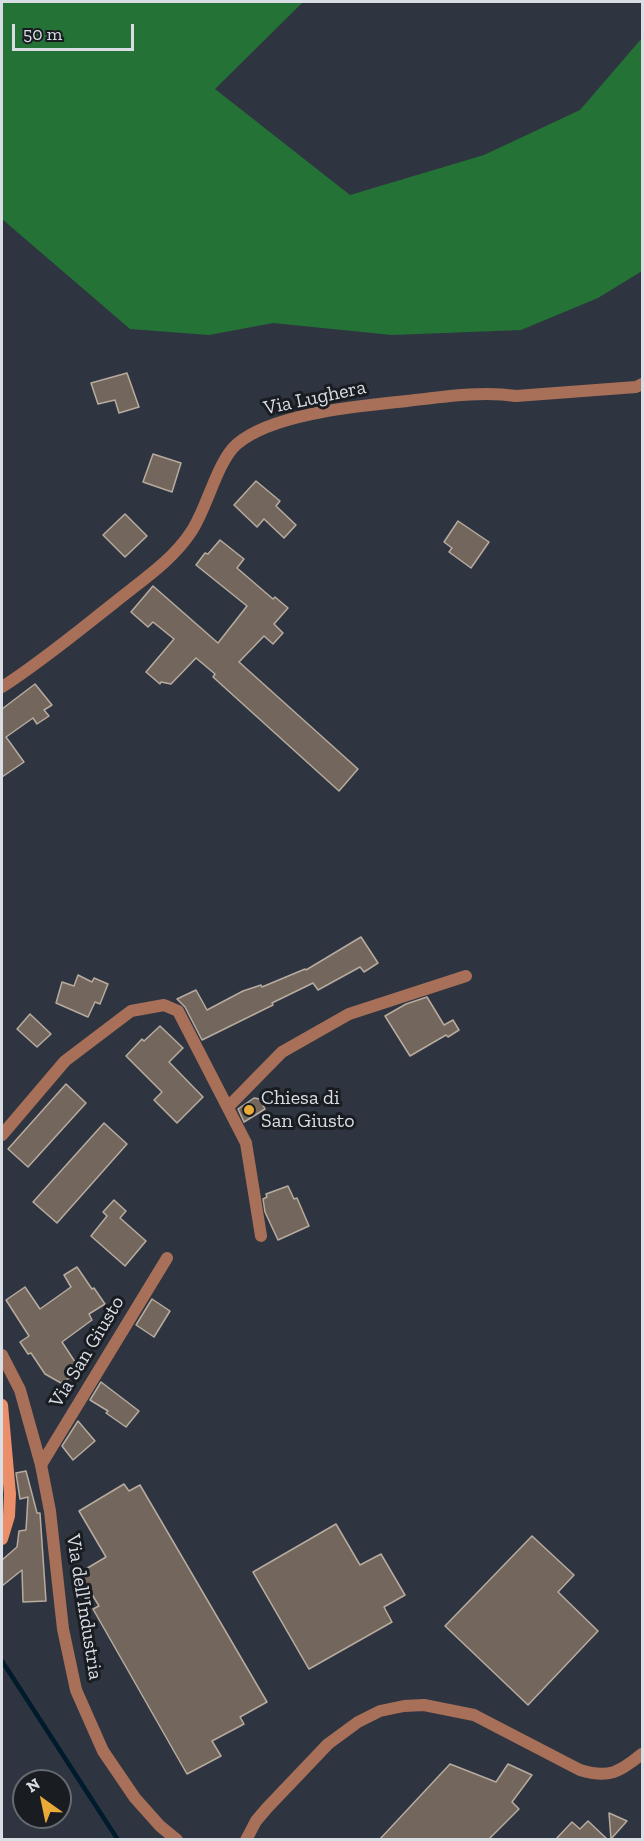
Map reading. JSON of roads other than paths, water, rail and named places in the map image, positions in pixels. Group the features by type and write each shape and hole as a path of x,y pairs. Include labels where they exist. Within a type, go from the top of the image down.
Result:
{"main road":[{"path":"2,1405 10,1494 9,1516 2,1539"}],"street":[{"name":"Via Lughera","path":"2,687 35,666 164,563 191,532 226,457 235,445 250,434 272,425 342,408 458,395 516,396 636,387 642,384"},
{"path":"228,1107 282,1052 349,1014 466,976"},
{"path":"2,1135 65,1061 131,1011 164,1005 178,1011 246,1143 261,1236"},
{"name":"Via San Giusto","path":"41,1466 167,1258"},
{"name":"Via dell'Industria","path":"2,1355 20,1390 41,1466 50,1511 63,1629 76,1690 103,1751 135,1798 160,1826 177,1839"},
{"path":"246,1839 256,1821 267,1808 328,1744 358,1722 380,1711 424,1705 474,1715 580,1770 595,1775 609,1774 624,1769 642,1754"}],"waterway":[{"path":"2,1661 118,1840"}],"place":[{"name":"Chiesa di San Giusto","path":"249,1110"}]}
